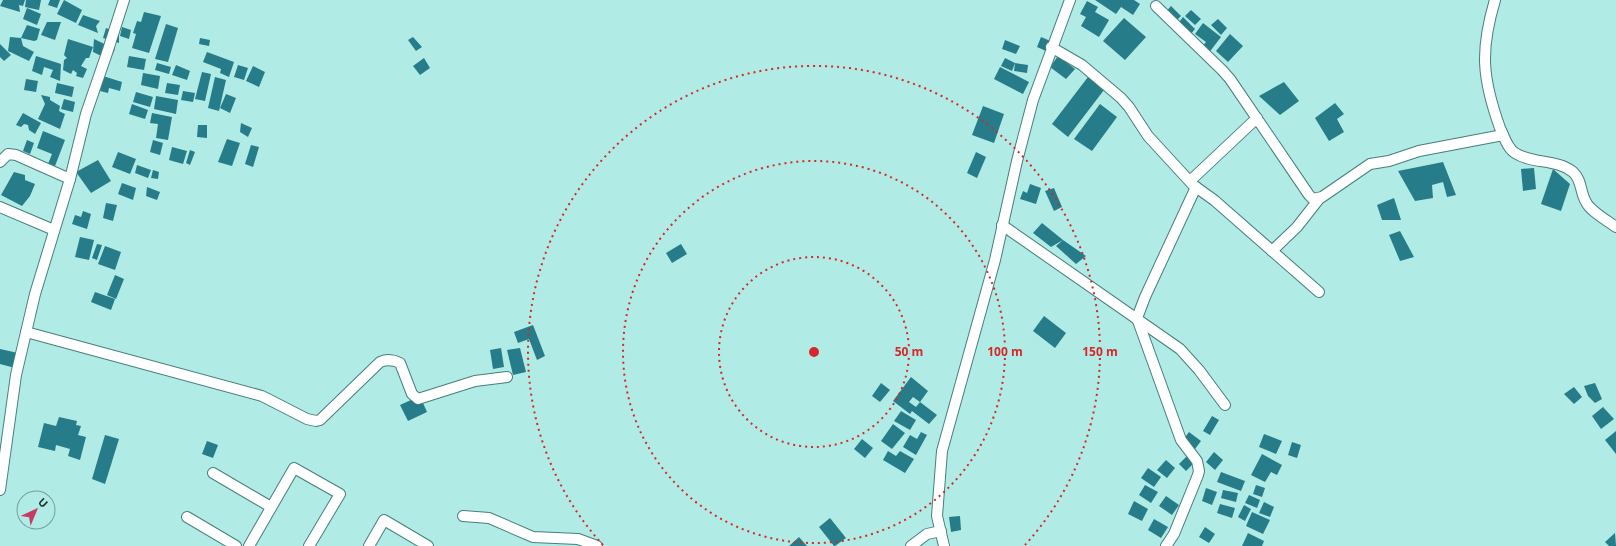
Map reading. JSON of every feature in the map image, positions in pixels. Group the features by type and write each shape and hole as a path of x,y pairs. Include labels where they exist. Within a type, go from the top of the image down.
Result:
{"street":[{"path":"0,490 16,375 35,294 70,179 86,114 124,0"},
{"path":"944,546 937,516 942,451 995,260 1017,161 1033,100 1051,47 1070,0"},
{"path":"1495,0 1486,34 1484,57 1485,74 1491,98 1503,135 1509,148 1519,156 1561,166 1574,173 1581,187 1586,203 1616,227"},
{"path":"1156,6 1222,70 1257,118 1309,195 1313,199 1319,199"},
{"path":"1051,47 1082,65 1126,103 1148,136 1193,184 1214,200 1319,292"},
{"path":"1166,546 1174,534 1198,475 1199,466 1197,461 1181,440 1137,318 1193,184 1257,118"},
{"path":"1272,251 1297,227 1319,199 1370,164 1389,161 1419,151 1503,135"},
{"path":"0,162 8,154 16,155 70,179"},
{"path":"0,207 54,230"},
{"path":"1002,225 1180,349 1199,370 1225,405"},
{"path":"26,332 262,396 316,421 320,420 380,362 393,361 402,365 412,394 418,399 476,381 507,377"},
{"path":"248,546 294,468 340,494 310,546"},
{"path":"213,473 271,507"},
{"path":"463,516 488,518 533,537 578,539 597,546"},
{"path":"187,517 236,546"},
{"path":"369,546 384,520 428,546"},
{"path":"911,546 927,534 941,531"}],"building":[{"path":"3,0 25,0 23,6 19,5 20,12 0,6"},
{"path":"26,0 41,0 39,10 25,7"},
{"path":"50,0 60,0 57,8 48,5"},
{"path":"64,0 82,10 76,23 57,14"},
{"path":"1095,0 1134,0 1140,4 1133,15 1121,7 1116,14"},
{"path":"1087,1 1098,7 1095,12 1109,20 1099,37 1081,26 1086,17 1080,14"},
{"path":"1171,6 1181,16 1175,22 1165,13"},
{"path":"27,8 41,14 37,25 23,19"},
{"path":"1191,10 1201,19 1195,25 1185,16"},
{"path":"144,12 161,16 149,53 132,48 136,34 133,33 137,21 141,22"},
{"path":"83,15 100,21 96,26 98,33 78,25"},
{"path":"1183,17 1195,29 1189,36 1177,25"},
{"path":"1124,18 1146,37 1125,60 1103,41"},
{"path":"1218,19 1227,28 1221,35 1211,25"},
{"path":"47,22 61,22 55,40 41,35"},
{"path":"1203,23 1221,37 1208,54 1200,49 1206,42 1195,34"},
{"path":"166,24 178,28 168,62 155,59"},
{"path":"27,25 40,29 37,40 34,41 21,38"},
{"path":"122,27 131,30 129,39 120,36"},
{"path":"106,28 119,33 119,43 103,38"},
{"path":"1230,34 1243,46 1228,62 1216,51"},
{"path":"10,37 21,38 23,46 34,52 29,61 8,51"},
{"path":"413,37 422,47 416,51 408,40"},
{"path":"1041,37 1060,45 1055,55 1037,47"},
{"path":"200,38 210,40 209,46 199,44"},
{"path":"68,39 93,47 89,58 86,58 81,66 87,69 83,78 76,76 77,73 73,70 71,74 63,70 64,60 67,58 64,55"},
{"path":"94,39 115,49 110,60 93,52"},
{"path":"1005,40 1020,46 1016,54 1002,49"},
{"path":"0,44 11,55 4,61 0,57"},
{"path":"207,52 234,62 229,77 220,73 221,69 203,62"},
{"path":"36,56 61,64 60,81 50,77 53,70 44,67 42,75 32,71"},
{"path":"129,56 146,59 144,70 127,67"},
{"path":"1058,56 1075,69 1066,79 1050,67"},
{"path":"424,58 430,68 420,75 413,66"},
{"path":"1005,58 1015,63 1012,71 1001,66"},
{"path":"157,63 171,67 169,74 155,70"},
{"path":"1015,63 1028,65 1027,73 1014,71"},
{"path":"176,65 190,71 187,80 172,75"},
{"path":"238,65 248,68 244,80 234,77"},
{"path":"253,66 265,72 259,87 246,81"},
{"path":"1000,67 1029,82 1023,94 994,79"},
{"path":"202,72 211,74 205,101 195,99"},
{"path":"143,73 160,76 158,89 141,85"},
{"path":"103,76 122,82 120,91 109,88 108,93 100,91"},
{"path":"215,77 226,80 219,111 208,108"},
{"path":"1088,77 1104,90 1068,137 1052,124"},
{"path":"26,79 38,81 36,92 24,90"},
{"path":"1284,82 1299,101 1280,115 1259,96"},
{"path":"57,83 74,87 72,97 55,93"},
{"path":"167,83 180,85 178,95 165,93"},
{"path":"183,91 195,93 193,102 181,100"},
{"path":"136,92 153,97 150,107 133,102"},
{"path":"226,94 236,98 230,113 220,108"},
{"path":"41,95 50,97 50,100 60,106 59,111 65,114 60,129 38,119 45,104"},
{"path":"156,96 178,100 176,114 154,109"},
{"path":"64,99 75,102 73,112 61,109"},
{"path":"1335,103 1344,114 1337,119 1344,132 1329,141 1315,118"},
{"path":"132,104 148,110 145,119 129,114"},
{"path":"1100,104 1117,117 1092,151 1074,139"},
{"path":"983,106 1004,114 994,143 972,135"},
{"path":"23,113 41,123 35,134 29,130 28,125 24,124 21,127 16,125"},
{"path":"152,113 172,117 168,140 156,138 158,124 150,123"},
{"path":"241,123 252,128 248,137 240,132"},
{"path":"198,125 207,125 207,138 197,137"},
{"path":"43,131 65,140 55,166 48,164 52,154 37,148"},
{"path":"227,139 240,143 232,166 218,162"},
{"path":"27,140 34,143 30,154 23,151"},
{"path":"153,140 163,143 160,155 150,152"},
{"path":"251,145 259,147 253,167 245,164"},
{"path":"172,147 187,151 183,164 169,160"},
{"path":"190,150 195,152 190,165 186,163"},
{"path":"118,152 136,159 130,174 112,167"},
{"path":"976,152 986,157 977,178 967,173"},
{"path":"98,160 111,181 91,193 76,172"},
{"path":"1443,162 1456,195 1447,197 1443,182 1432,185 1433,198 1415,201 1398,171"},
{"path":"137,165 151,170 148,178 135,173"},
{"path":"1534,168 1536,189 1523,191 1521,169"},
{"path":"1553,169 1570,184 1561,211 1541,204"},
{"path":"153,170 159,172 158,179 151,178"},
{"path":"14,172 25,175 25,180 35,184 30,196 22,206 1,195"},
{"path":"122,183 136,188 133,200 118,194"},
{"path":"1030,184 1041,188 1036,204 1020,199 1023,191 1027,193"},
{"path":"147,187 160,192 157,200 146,196"},
{"path":"1054,188 1062,207 1054,211 1045,191"},
{"path":"1394,198 1401,220 1382,220 1377,205"},
{"path":"106,203 117,205 113,221 103,218"},
{"path":"83,211 91,214 87,229 72,224 75,215 81,217"},
{"path":"1042,223 1063,240 1051,247 1033,233"},
{"path":"1400,231 1414,257 1400,261 1389,235"},
{"path":"80,237 94,240 89,260 75,257"},
{"path":"1063,240 1086,256 1076,264 1056,246"},
{"path":"97,244 102,245 97,260 92,258"},
{"path":"681,244 687,254 672,263 666,253"},
{"path":"105,246 121,252 115,270 98,264"},
{"path":"115,275 124,279 116,299 107,295"},
{"path":"95,292 115,299 111,310 91,302"},
{"path":"1044,316 1066,333 1055,348 1033,331"},
{"path":"533,325 545,356 537,360 529,339 518,343 514,332"},
{"path":"501,348 504,367 493,369 490,350"},
{"path":"520,348 526,372 513,375 507,350"},
{"path":"0,349 18,353 15,368 0,364"},
{"path":"911,377 928,391 920,402 937,415 929,424 912,411 910,414 893,401","holes":["913,397 920,402 916,407 909,402"]},
{"path":"881,383 890,390 880,402 872,396"},
{"path":"1595,383 1602,399 1595,403 1588,396 1584,386"},
{"path":"1574,387 1582,397 1574,404 1564,394"},
{"path":"411,400 423,403 427,412 408,421 400,405"},
{"path":"1603,407 1614,419 1601,429 1592,416"},
{"path":"901,411 916,420 910,430 894,421"},
{"path":"1212,416 1219,420 1210,435 1203,431"},
{"path":"59,417 77,421 76,425 81,426 78,435 86,437 80,460 68,456 70,449 56,445 55,451 38,447 44,423 56,426"},
{"path":"893,424 905,433 892,449 881,441"},
{"path":"1616,431 1616,454 1605,440"},
{"path":"921,432 927,435 916,455 903,447 910,435 917,439"},
{"path":"1189,432 1201,441 1195,449 1183,440"},
{"path":"1264,434 1282,441 1276,454 1259,447"},
{"path":"105,435 119,439 105,484 92,479"},
{"path":"862,439 873,448 865,458 854,449"},
{"path":"207,441 218,445 213,458 202,454"},
{"path":"1292,442 1301,445 1297,458 1288,455"},
{"path":"888,451 896,456 900,451 914,459 905,473 883,460"},
{"path":"1214,452 1223,460 1215,470 1206,462"},
{"path":"1262,454 1282,465 1277,475 1271,472 1265,482 1251,475"},
{"path":"1188,455 1195,462 1186,471 1179,464"},
{"path":"1166,460 1175,468 1167,478 1157,470"},
{"path":"1148,468 1161,477 1154,487 1141,478"},
{"path":"1221,472 1245,481 1241,491 1217,482"},
{"path":"1145,485 1158,492 1151,503 1139,495"},
{"path":"1256,485 1265,488 1262,497 1253,494"},
{"path":"1206,488 1217,492 1212,505 1202,501"},
{"path":"1223,490 1238,493 1236,502 1221,498"},
{"path":"1249,495 1260,500 1257,508 1245,503"},
{"path":"1166,496 1179,505 1172,515 1159,506"},
{"path":"1134,501 1148,509 1142,521 1128,514"},
{"path":"1264,502 1274,507 1270,517 1259,513"},
{"path":"1220,504 1235,508 1232,518 1217,513"},
{"path":"1244,505 1251,509 1245,521 1238,517"},
{"path":"1252,512 1270,520 1263,534 1246,526"},
{"path":"960,516 961,530 951,532 949,517"},
{"path":"830,518 846,538 835,546 819,527"},
{"path":"1154,519 1168,527 1161,538 1148,530"},
{"path":"1205,527 1215,534 1209,543 1199,537"},
{"path":"1248,533 1264,541 1262,546 1242,546"},
{"path":"1615,533 1616,546 1609,546 1605,542"},
{"path":"799,537 807,546 789,546"}]}
